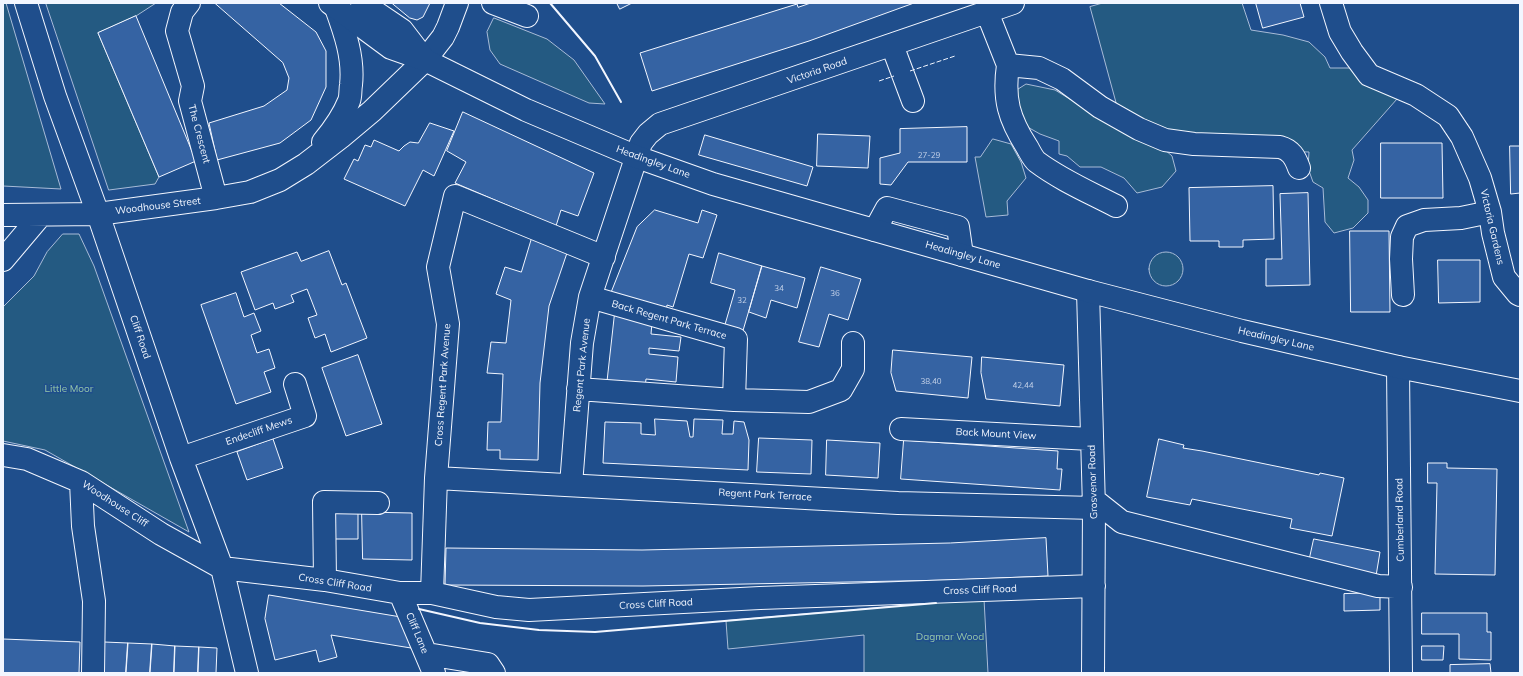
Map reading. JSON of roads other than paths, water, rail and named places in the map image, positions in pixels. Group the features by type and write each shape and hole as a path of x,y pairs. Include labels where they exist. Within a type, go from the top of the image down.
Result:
{"main road":[{"name":"Cliff Road","path":"26,3 55,96 98,214 181,458 222,568 247,673"},
{"name":"The Crescent","path":"189,3 182,12 177,31 193,86 190,101 216,198"},
{"path":"362,3 402,30 425,60"},
{"name":"Woodhouse Street","path":"3,215 98,214 250,192 280,180 306,164 341,137 425,60 443,37 457,3"},
{"path":"494,3 527,16"},
{"name":"Victoria Road","path":"637,158 641,143 648,134 660,124 1013,3"},
{"name":"Victoria Gardens","path":"1331,3 1340,32 1352,52 1369,75 1416,95 1448,116 1462,137 1480,178 1490,212 1493,233 1504,277 1520,295"},
{"name":"Woodhouse Street","path":"306,164 333,131 350,98 352,74 351,57 333,5"},
{"name":"Headingley Lane","path":"333,5 391,48 425,60 526,110 637,158 714,184 1088,291 1242,331 1398,367 1520,391"},
{"path":"987,12 1008,65 1006,79 1007,105 1016,130 1036,161 1067,181 1116,206"},
{"path":"892,45 913,100"},
{"path":"1008,65 1038,68 1062,79 1100,107 1139,129 1165,140 1194,144 1280,147 1287,149 1296,157 1299,168"},
{"name":"Regent Park Avenue","path":"571,485 582,343 590,297 637,158"},
{"name":"Cross Regent Park Avenue","path":"432,593 436,478 448,324 438,267 455,196 604,257"},
{"path":"1403,295 1401,259 1402,237 1407,226 1424,220 1461,218 1490,212"},
{"path":"3,260 41,214"},
{"name":"Grosvenor Road","path":"1088,291 1094,504 1092,673"},
{"name":"Back Regent Park Terrace","path":"590,297 736,339 734,400"},
{"path":"578,389 734,400 809,402 841,390 853,369 853,343"},
{"name":"Cumberland Road","path":"1398,367 1401,673"},
{"name":"Endecliff Mews","path":"181,458 305,416 295,384"},
{"name":"Back Mount View","path":"901,429 1092,439"},
{"name":"Woodhouse Cliff","path":"3,455 27,459 81,482 161,534 222,568"},
{"name":"Regent Park Terrace","path":"436,478 898,502 1094,504"},
{"path":"81,482 83,526 94,601 93,673"},
{"path":"325,580 324,502 378,503"},
{"path":"1094,504 1122,522 1378,586 1401,587"},
{"name":"Cross Cliff Road","path":"222,568 325,580 400,593 432,593 496,607 529,610 760,598 1094,586"},
{"name":"Cliff Lane","path":"400,593 430,664"},
{"path":"430,664 488,664 494,673"}],"park label":[{"name":"Little Moor","path":"69,389"},
{"name":"Dagmar Wood","path":"950,637"}]}
